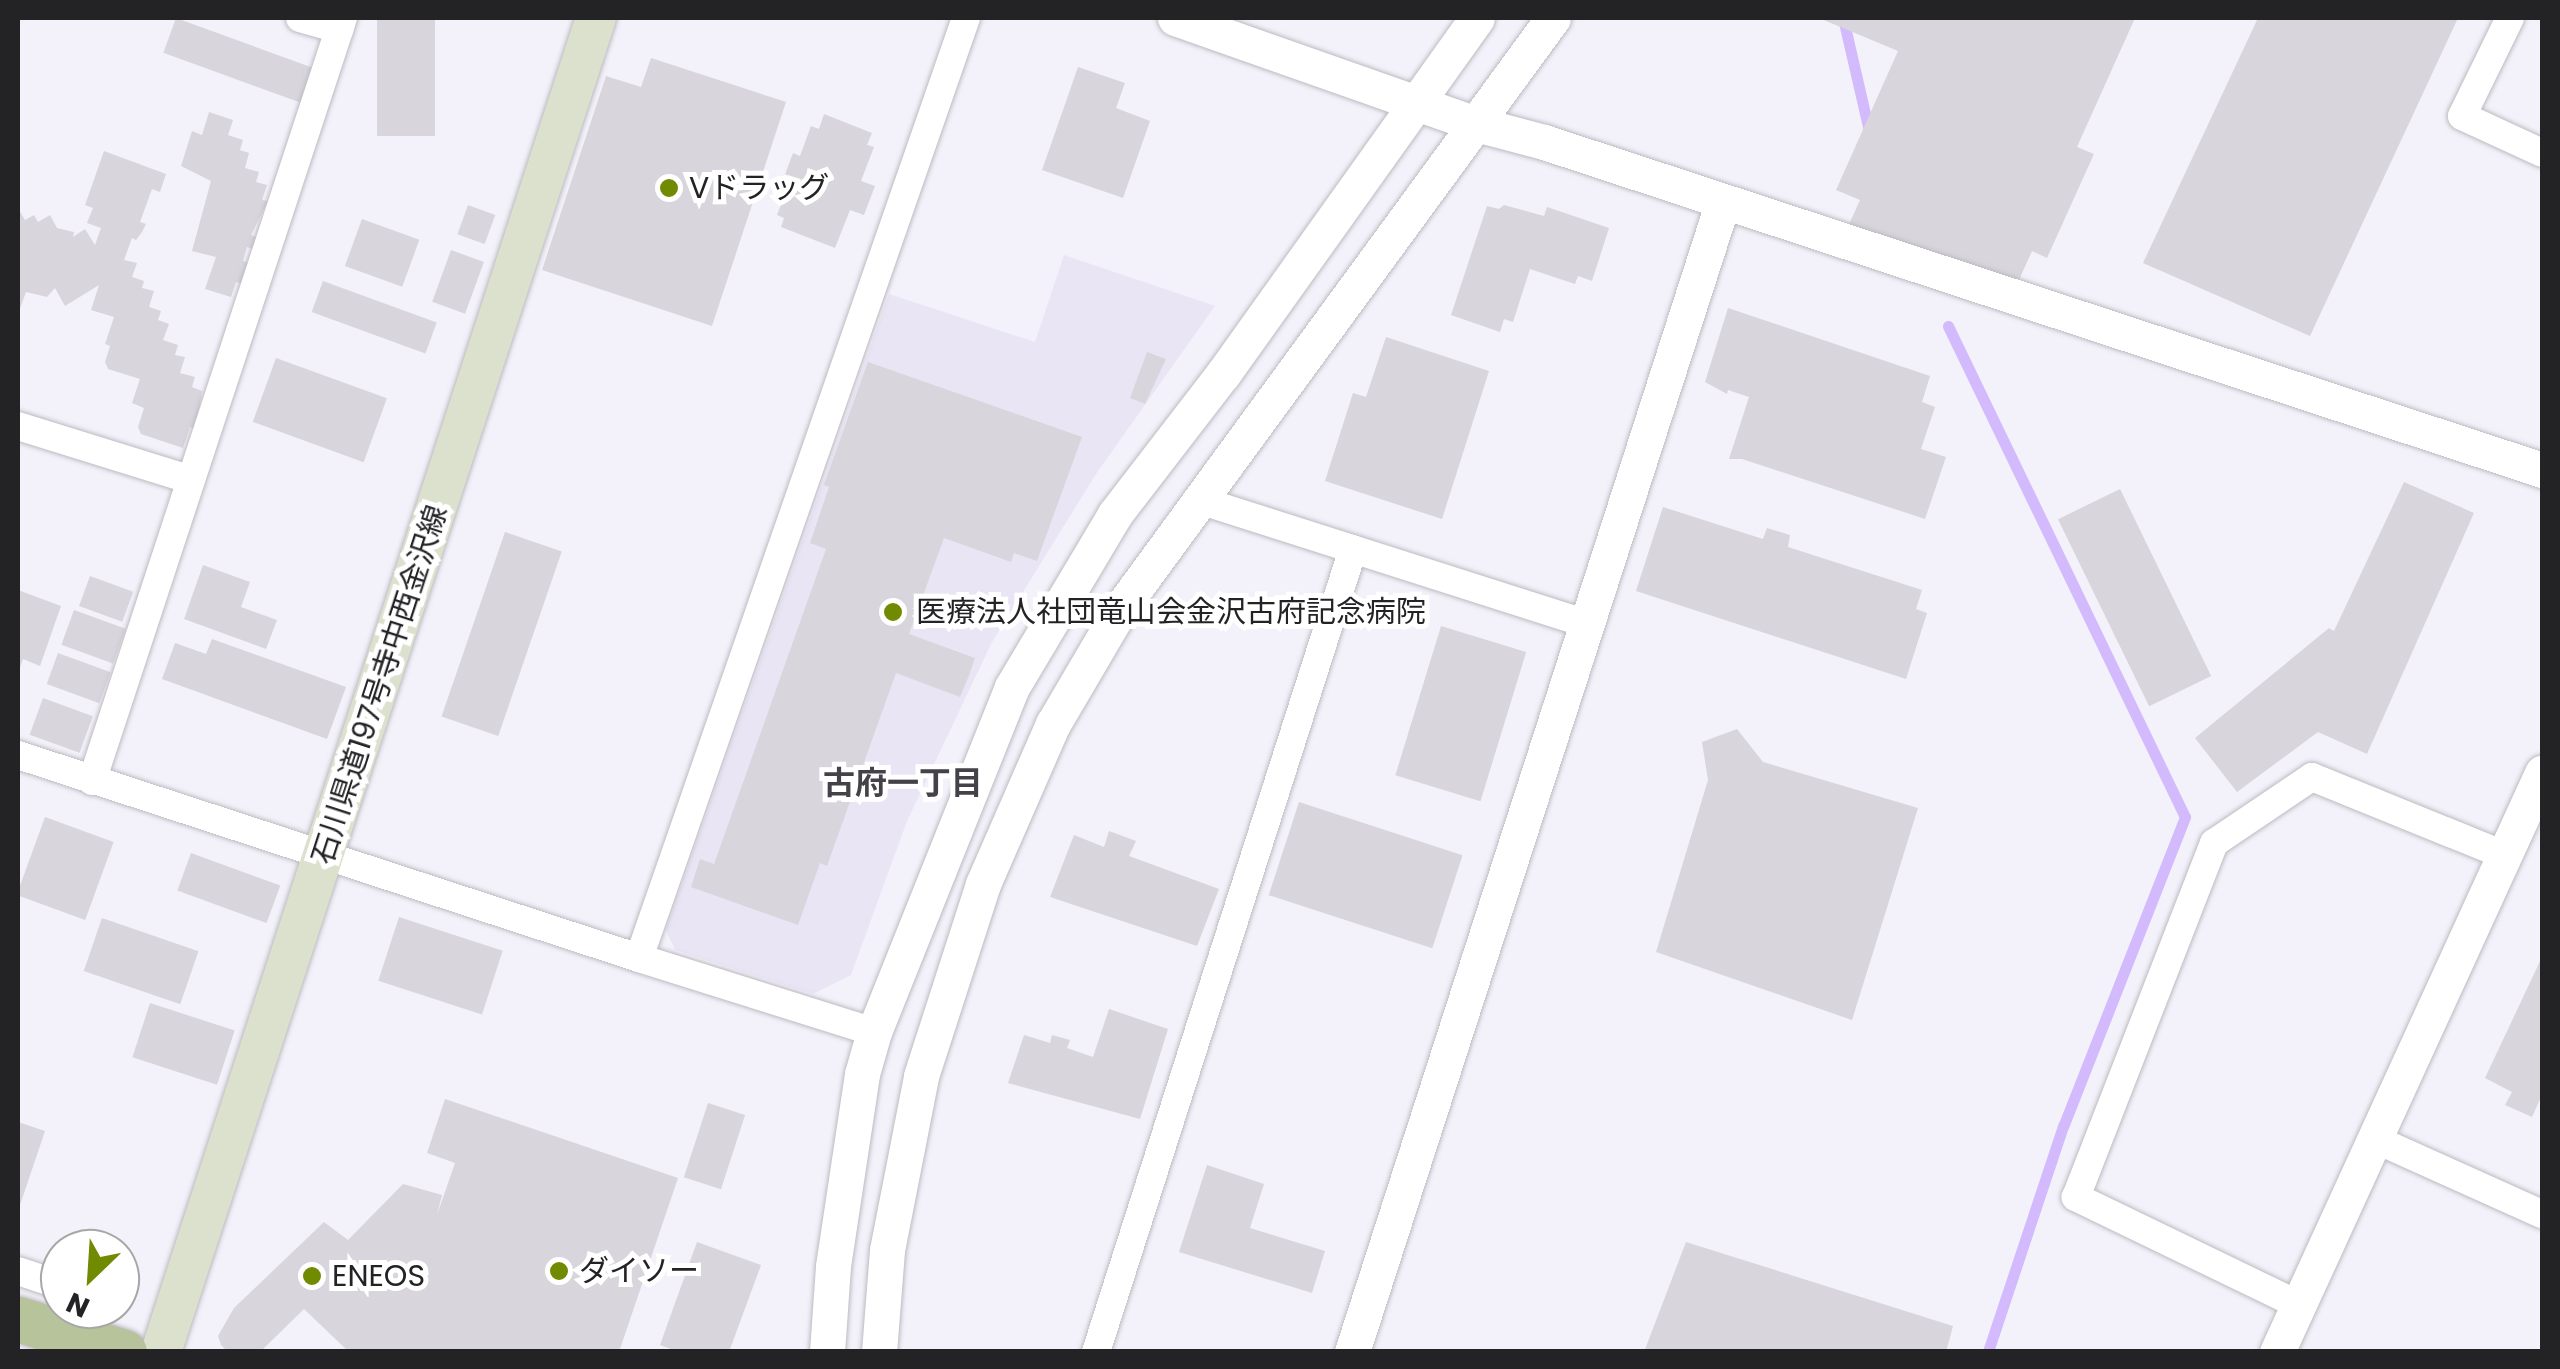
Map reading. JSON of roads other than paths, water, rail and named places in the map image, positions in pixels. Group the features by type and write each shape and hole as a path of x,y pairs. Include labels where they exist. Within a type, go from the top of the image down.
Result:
{"main road":[{"name":"石川県道197号寺中西金沢線","path":"161,1352 596,18"},
{"path":"18,1319 94,1333"}],"street":[{"path":"92,781 341,24 300,18"},
{"path":"639,958 966,18"},
{"path":"1175,18 1476,124 1723,201 2542,470"},
{"path":"827,1352 836,1247 862,1074 874,1032 1012,686 1115,514 1230,366 1414,101 1477,18"},
{"path":"880,1352 886,1250 921,1076 983,884 1053,724 1121,608 1553,18"},
{"path":"2510,18 2462,116 2542,153"},
{"path":"1352,1352 1723,201"},
{"path":"18,426 191,480"},
{"path":"1199,500 1587,624"},
{"path":"1096,1352 1353,549"},
{"path":"18,755 874,1032"},
{"path":"2277,1352 2542,772"},
{"path":"2298,1304 2076,1197 2214,843 2312,777 2504,854"},
{"path":"2377,1140 2542,1214"}],"waterway":[{"path":"1843,18 1870,135"},
{"path":"1948,326 2185,817 2063,1126 1988,1352"}],"place":[{"name":"Vドラッグ","path":"669,188"},
{"name":"医療法人社団竜山会金沢古府記念病院","path":"893,612"},
{"name":"ダイソー","path":"559,1271"},
{"name":"ENEOS","path":"312,1276"}],"district":[{"name":"古府一丁目","path":"903,783"}]}
